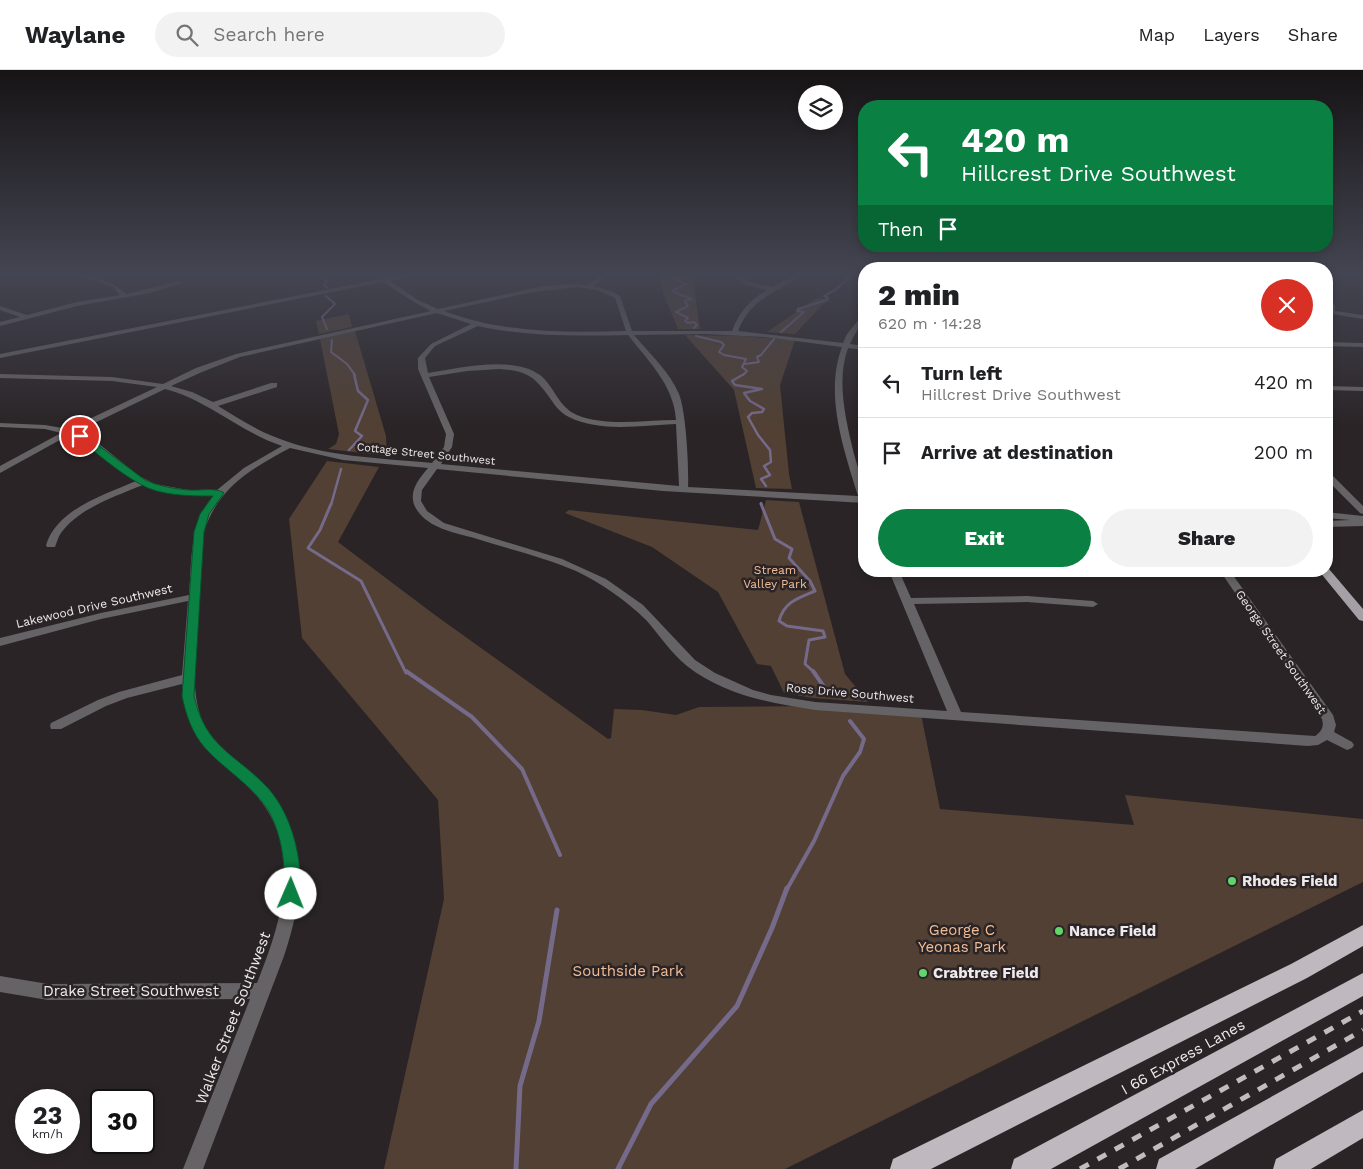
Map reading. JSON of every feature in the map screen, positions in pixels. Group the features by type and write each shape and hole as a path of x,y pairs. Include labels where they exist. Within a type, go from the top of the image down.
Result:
{"highway":[{"path":"903,1169 1298,971 1363,935"},
{"name":"I 66 Express Lanes","path":"1024,1169 1363,984"},
{"path":"1169,1169 1363,1058"},
{"path":"1286,1169 1363,1123"}],"main road":[{"path":"1330,577 1363,617"}],"street":[{"path":"0,356 158,325"},
{"path":"0,470 69,432 213,365 245,354 373,325"},
{"name":"Ross Drive Southwest","path":"473,325 440,341 428,349 420,363 450,434 449,446 422,481 417,493 420,507 432,520 452,529 558,561 602,581 639,607 691,662 728,684 771,699 794,704 1308,741 1318,740 1327,734"},
{"path":"494,325 549,333 734,333 793,338 858,347"},
{"path":"627,325 630,334 669,383 678,402 684,478 683,489"},
{"path":"734,333 737,325"},
{"path":"855,325 844,345 839,366 844,427 858,477"},
{"path":"1333,344 1363,345"},
{"path":"425,376 487,368 519,370 539,378 562,410 575,417 609,423 680,422"},
{"name":"Cottage Street Southwest","path":"0,376 115,380 164,387 190,394 263,435 289,445 343,457 683,489 858,499"},
{"path":"212,405 274,385"},
{"path":"1333,388 1363,389"},
{"path":"0,424 38,426 69,432 91,442 142,482 174,492 219,493"},
{"name":"Walker Street Southwest","path":"193,1169 262,991 286,923 291,894 292,869 289,847 277,813 261,790 213,748 199,730 192,714 188,696 188,678 200,525 204,514 219,493 246,470 289,445"},
{"path":"1333,481 1363,510"},
{"path":"51,545 54,533 68,520 96,503 142,482"},
{"path":"1333,516 1363,519"},
{"path":"1333,524 1363,523"},
{"path":"897,577 956,716"},
{"name":"George Street Southwest","path":"1229,577 1328,718 1330,725 1327,734"},
{"name":"Lakewood Drive Southwest","path":"0,642 101,616 194,597"},
{"path":"907,601 1027,599 1093,604"},
{"path":"56,726 102,703 123,695 188,678"},
{"path":"1327,734 1348,745"},
{"name":"Drake Street Southwest","path":"0,984 48,992 262,991"}],"green space":[{"path":"317,325 352,325 352,327 319,334"},
{"path":"676,325 699,325 700,329 678,329"},
{"path":"777,325 803,325 795,334 767,332"},
{"path":"355,331 386,436 387,456 328,449 336,444 339,434 320,339"},
{"path":"685,335 741,336 795,340 780,385 792,489 756,488 734,390"},
{"name":"Southside Park","path":"327,461 379,467 338,542 435,615 608,739 611,738 614,709 642,710 676,715 699,707 815,706 921,714 940,809 1134,825 1125,795 1363,819 1363,882 785,1169 384,1169 444,899 438,800 302,638 289,519"},
{"name":"Stream Valley Park","path":"766,500 799,502 845,674 868,702 813,698 784,693 771,666 757,664 718,592 652,547 565,513 569,510 758,530"}],"waterway":[{"path":"325,325 327,329"},
{"path":"781,332 789,325"},
{"path":"696,336 721,342 724,345 719,352 724,355 746,359 742,367 747,371 744,374"},
{"path":"745,364 759,362 757,357 761,355 774,339"},
{"path":"332,340 331,352 347,364 355,375"},
{"path":"349,450 362,436 355,431 368,400 358,391 354,374"},
{"path":"744,374 732,381 735,385 762,389 744,393 750,401 764,409 762,412 752,413 748,417 758,435 770,450 771,462 764,466 770,475 761,479 766,486"},
{"path":"331,505 341,469"},
{"path":"331,504 320,530 308,548 361,581 406,673"},
{"path":"761,504 775,539 792,549 789,558 810,581 815,591 788,605 784,609 779,621 787,626 823,631 825,637 809,640 805,664 813,672"},
{"path":"406,671 472,717 522,769 560,855"},
{"path":"813,672 829,694"},
{"path":"787,889 814,841 843,776 860,752 864,739 850,721"},
{"path":"618,1169 651,1104 737,1006 772,928 787,888"},
{"path":"516,1169 520,1086 539,1021 557,910"}],"railway":[{"path":"1080,1169 1363,1011"},
{"path":"1119,1169 1363,1030"}],"place":[{"name":"Rhodes Field","path":"1232,881"},
{"name":"Nance Field","path":"1059,931"},
{"name":"Crabtree Field","path":"923,973"}],"route":[{"path":"80,436 91,442 142,482 174,492 219,493 204,514 200,525 188,696 192,714 199,730 210,745 261,790 274,807 283,826 289,847 292,869 291,894"}],"park label":[{"name":"George C Yeonas Park","path":"962,938"}]}
